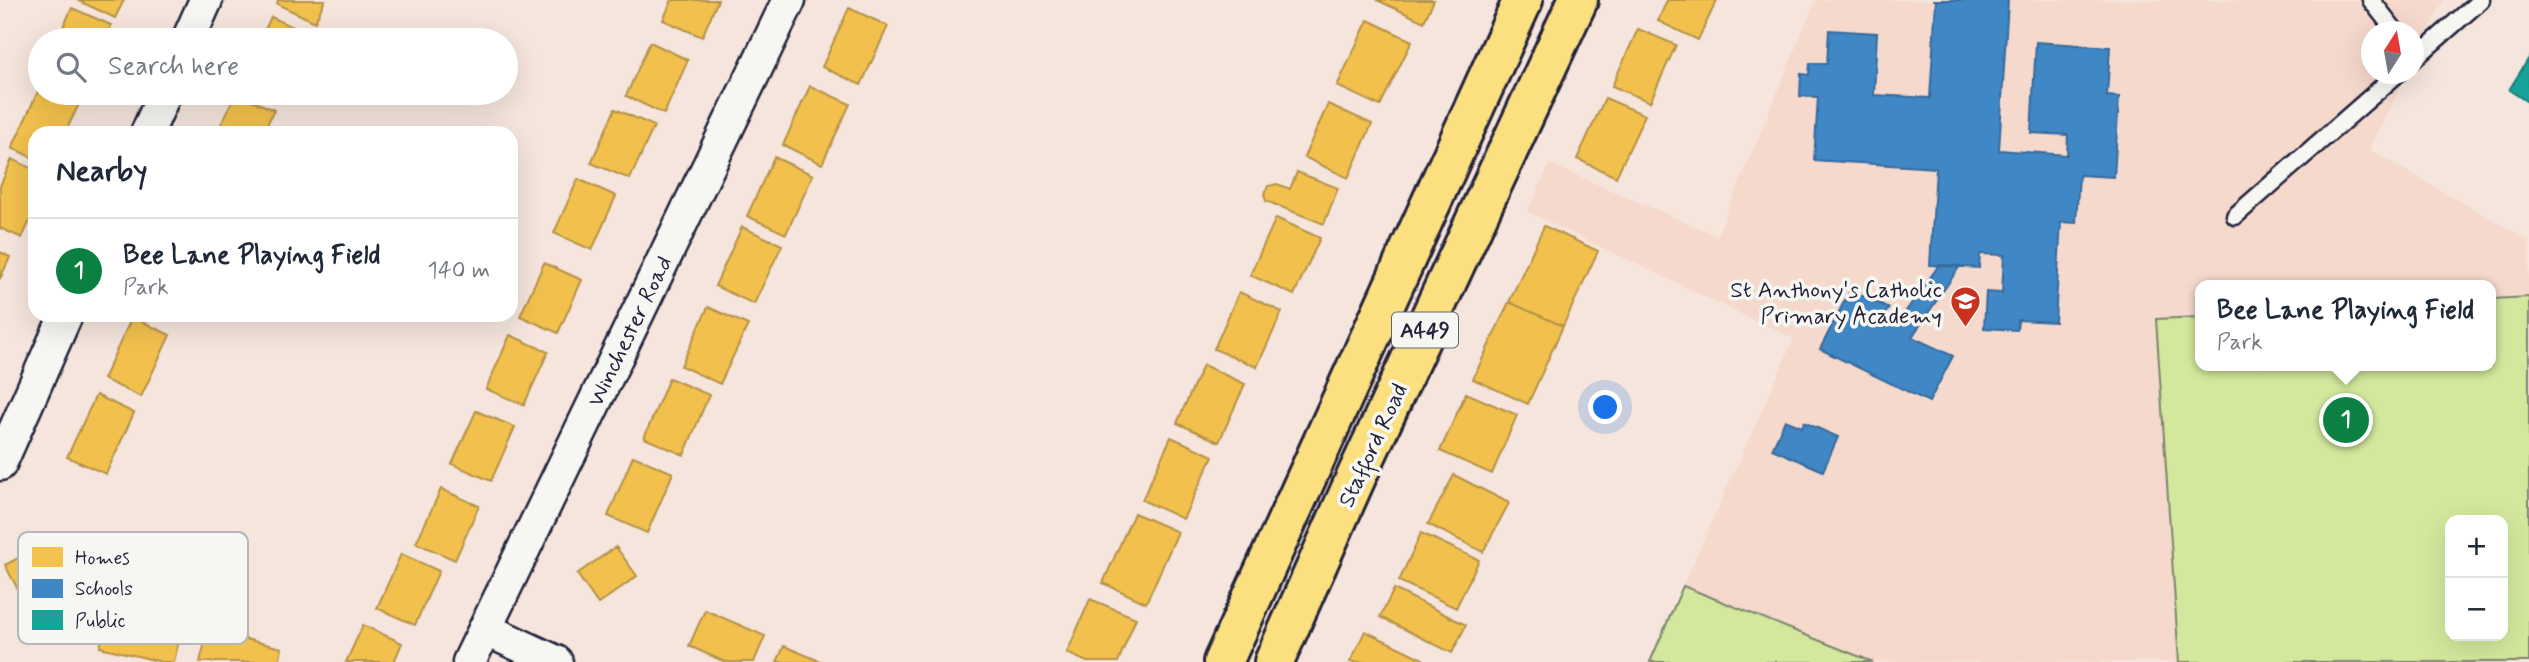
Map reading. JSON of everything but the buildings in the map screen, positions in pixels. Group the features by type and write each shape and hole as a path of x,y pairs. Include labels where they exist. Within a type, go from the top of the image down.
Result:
{"highway":[{"name":"Stafford Road","path":"1223,662 1523,0"},
{"name":"Stafford Road","path":"1274,662 1358,473 1578,0"}],"street":[{"path":"193,28 206,0"},
{"name":"Winchester Road","path":"469,662 789,0"},
{"path":"150,126 160,105"},
{"path":"0,464 63,322"},
{"path":"485,629 556,662"}],"lane":[{"path":"2371,0 2387,21"},
{"path":"2424,48 2481,0"},
{"path":"2235,216 2386,84"}],"shaded area":[{"name":"St Anthony's Catholic Primary Academy","path":"1816,0 2444,0 2424,41 2424,21 2361,21 2361,84 2402,84 2369,150 2529,240 2529,297 2496,299 2496,280 2195,280 2195,317 2156,320 2179,662 1873,662 1683,586 1794,339 1528,212 1550,164 1717,236"}],"green space":[{"path":"2529,297 2529,662 2179,662 2156,319 2195,317 2195,371 2496,371 2496,299"},
{"path":"1683,586 1873,662 1650,662"}],"place":[{"name":"St Anthony's Catholic Primary Academy","path":"1965,329"},
{"name":"Bee Lane Playing Field","path":"2346,420"}]}
